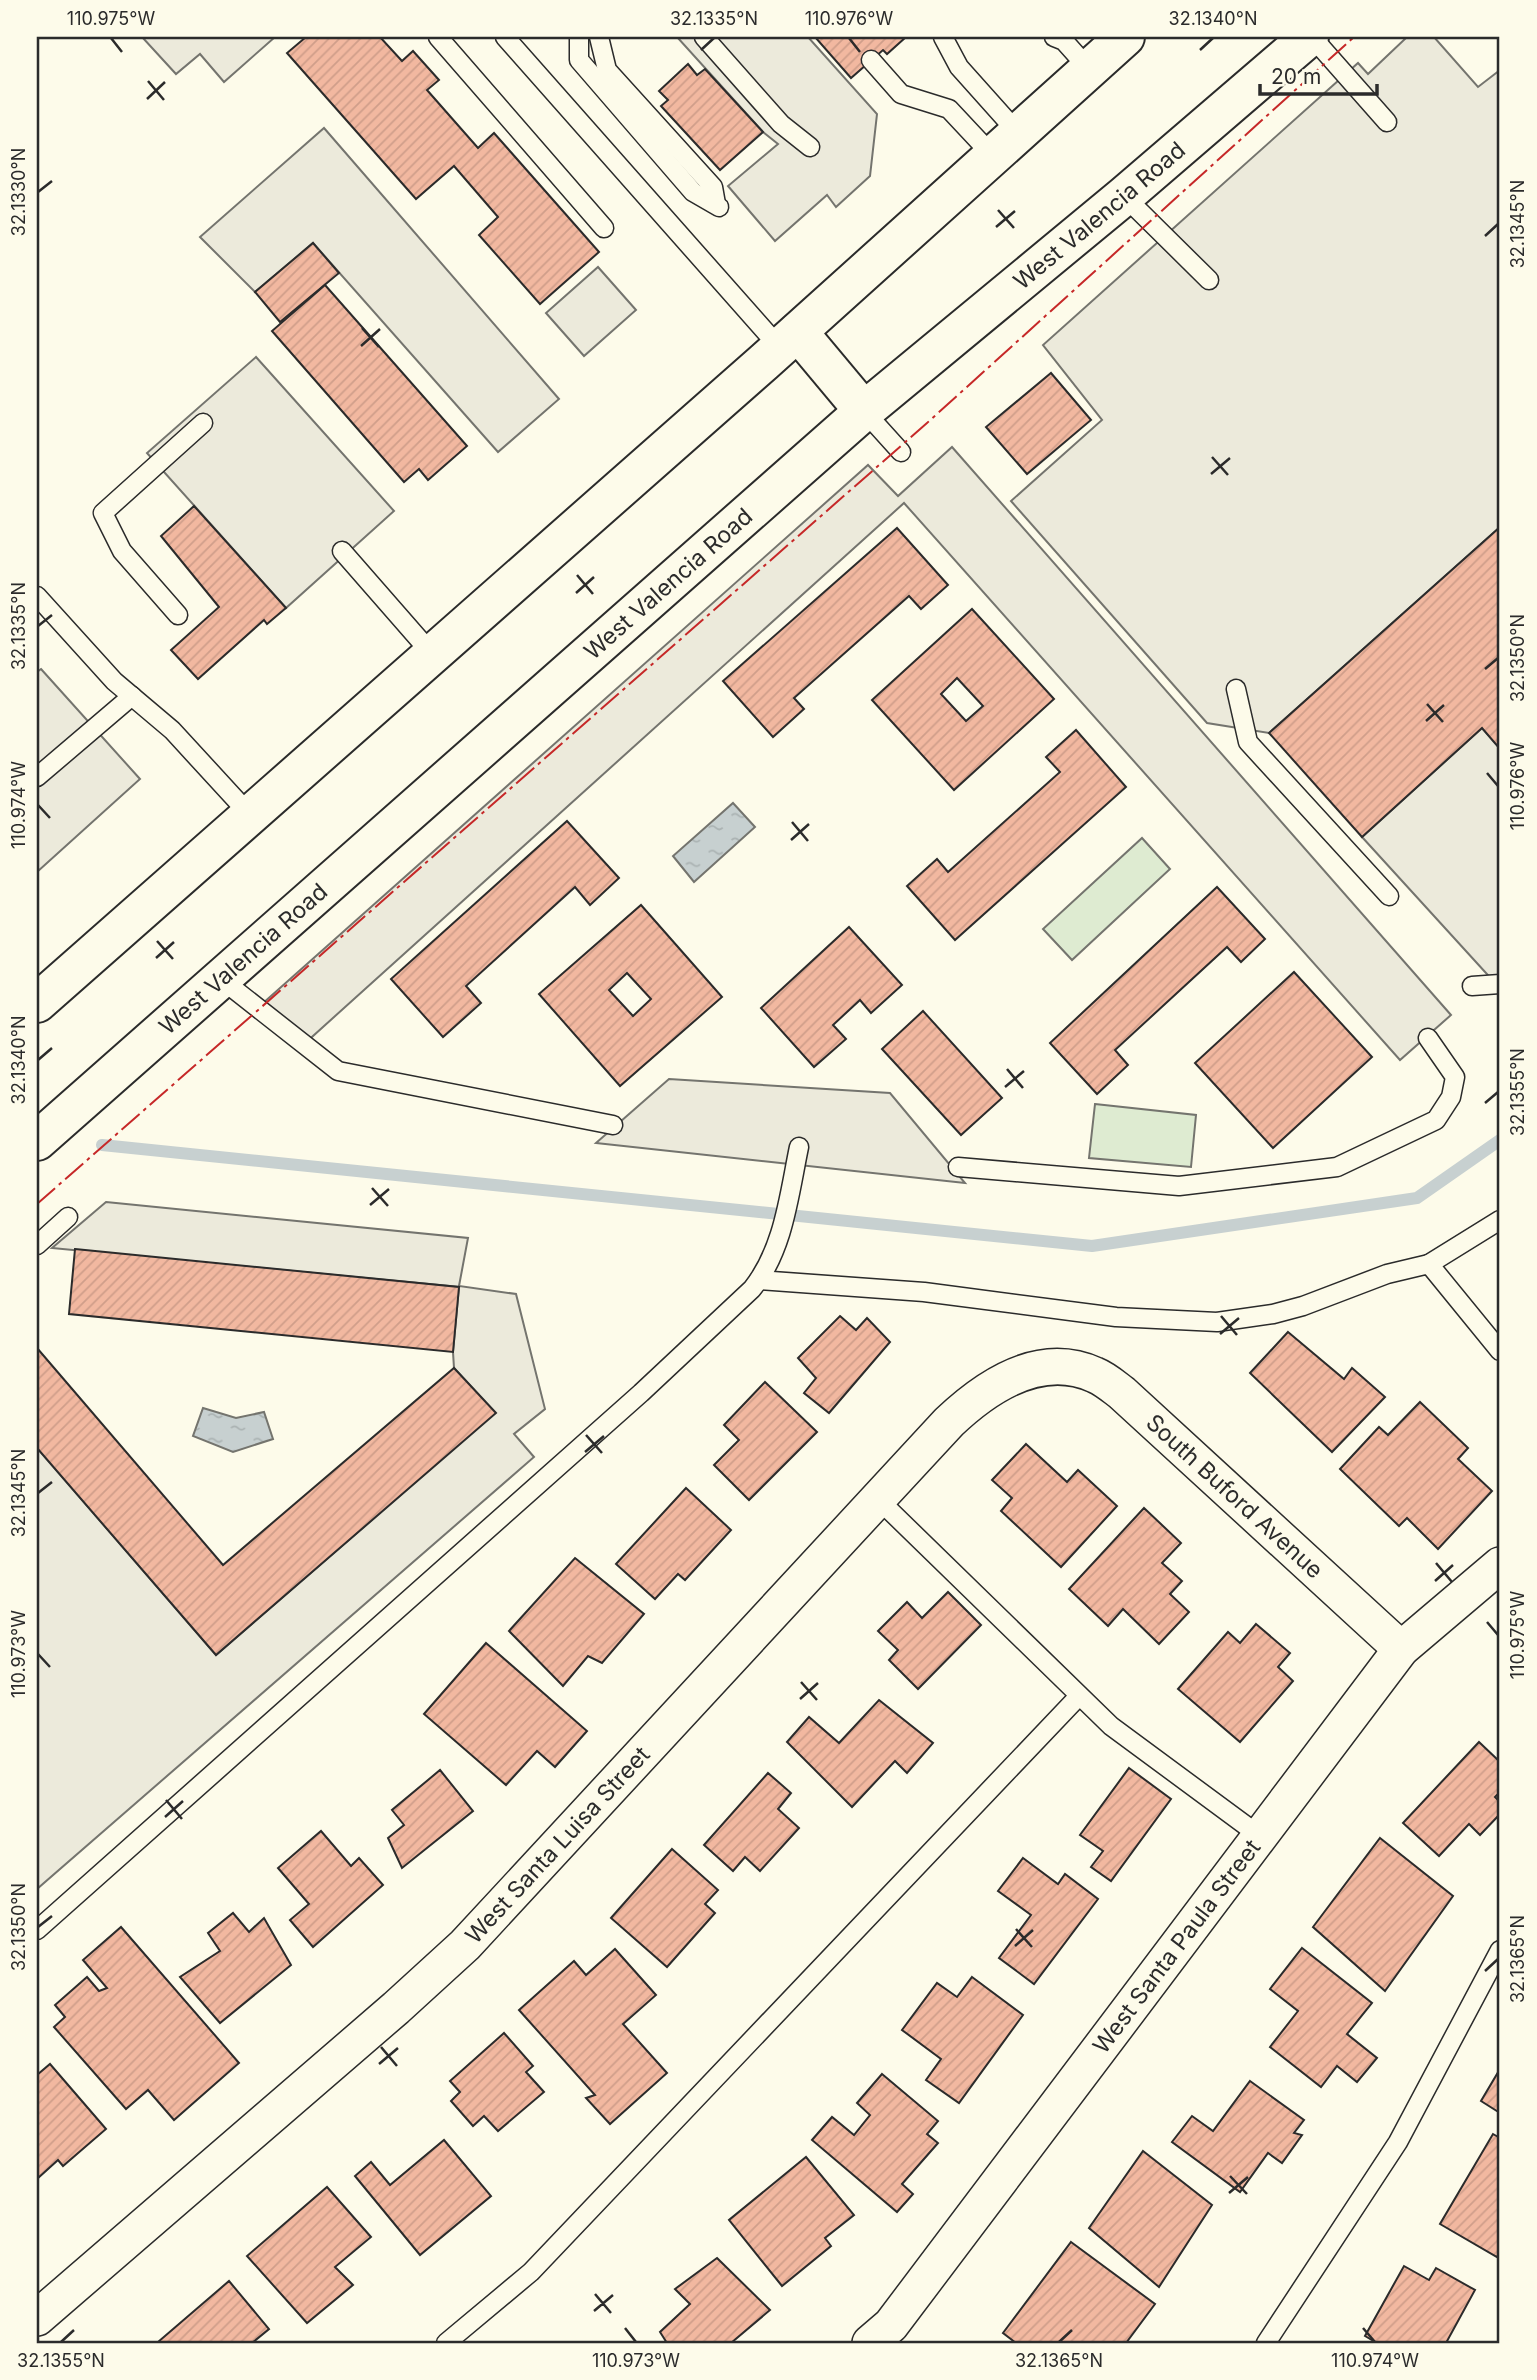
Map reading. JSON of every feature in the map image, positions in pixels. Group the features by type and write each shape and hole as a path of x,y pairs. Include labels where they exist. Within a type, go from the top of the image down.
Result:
{"main road":[{"path":"37,1003 789,340 1125,37"},
{"name":"West Valencia Road","path":"37,1142 864,411 1311,37"},
{"path":"789,340 864,411"}],"street":[{"name":"West Santa Luisa Street","path":"37,2318 396,2008 465,1945 949,1422 991,1387 1023,1373 1058,1366"},
{"name":"South Buford Avenue","path":"1058,1366 1096,1375 1122,1393 1401,1649"},
{"name":"West Santa Paula Street","path":"889,2337 1401,1649 1500,1565"}],"lane":[{"path":"438,37 604,228"},
{"path":"505,37 789,340"},
{"path":"579,37 579,60 693,192 717,205 713,187 607,70 599,37"},
{"path":"704,37 781,124 810,146"},
{"path":"943,37 1005,144"},
{"path":"1054,37 1063,41 1089,69"},
{"path":"1311,37 1387,122"},
{"path":"871,60 901,94 949,109 1005,144"},
{"path":"1124,196 1209,280"},
{"path":"864,411 901,452"},
{"path":"178,615 122,551 103,513 203,423"},
{"path":"342,551 432,654"},
{"path":"37,596 114,681 172,730 250,815"},
{"path":"1236,689 1248,742 1389,896"},
{"path":"37,776 132,696"},
{"path":"221,979 338,1071 612,1125"},
{"path":"1472,986 1500,984"},
{"path":"958,1167 1179,1186 1337,1167 1436,1120 1451,1097 1455,1077 1428,1038"},
{"path":"37,1930 641,1393 759,1280 768,1269 781,1231 799,1147"},
{"path":"37,1245 68,1217"},
{"path":"759,1280 925,1292 1116,1317 1217,1322 1273,1314 1303,1306 1387,1274 1429,1264 1500,1220"},
{"path":"1429,1264 1500,1352"},
{"path":"878,1499 1111,1726 1260,1836"},
{"path":"446,2343 531,2272 1079,1696"},
{"path":"1266,2343 1398,2142 1500,1950"}],"green space":[{"path":"1142,838 1170,869 1072,960 1043,929"},
{"path":"1095,1104 1196,1115 1191,1167 1089,1158"}],"shaded area":[{"path":"142,37 275,37 224,82 200,54 176,74"},
{"path":"677,37 808,37 877,114 870,176 836,207 827,195 775,241 728,186 778,144 763,132"},
{"path":"1407,37 1434,37 1478,87 1500,70 1500,527 1269,733 1207,723 1011,501 1102,420 1043,345 1358,63 1368,74"},
{"path":"324,128 559,399 498,452 313,243 255,292 200,237"},
{"path":"598,267 636,310 584,356 546,313"},
{"path":"256,357 394,511 286,608 147,453"},
{"path":"952,447 1451,1015 1400,1060 904,503 303,1045 262,1004 868,465 898,496"},
{"path":"41,669 140,779 37,872 37,672"},
{"path":"1482,728 1500,748 1500,980 1496,984 1362,837"},
{"path":"669,1079 890,1093 965,1183 596,1143"},
{"path":"106,1202 468,1238 459,1286 516,1294 545,1409 514,1434 534,1457 37,1889 37,1448 216,1655 495,1413 454,1368 459,1287 52,1248"}],"water":[{"path":"733,803 755,827 694,882 673,856"},
{"path":"203,1408 236,1418 264,1412 273,1439 233,1452 193,1436"}],"building":[{"path":"306,37 380,37 402,61 413,51 439,80 427,90 478,148 494,133 599,252 540,304 479,235 498,217 454,166 416,199 287,53"},
{"path":"815,37 906,37 887,54 883,50 851,78"},
{"path":"688,64 697,75 705,69 763,132 720,170 661,106 668,100 659,91"},
{"path":"313,243 339,273 280,322 255,292"},
{"path":"325,285 467,446 428,480 419,469 404,482 272,331"},
{"path":"1051,373 1091,420 1027,474 986,427"},
{"path":"194,506 286,608 267,624 264,620 198,679 171,650 219,607 161,536"},
{"path":"1500,527 1500,749 1482,728 1362,837 1269,733"},
{"path":"897,528 948,585 921,609 909,596 794,698 804,709 773,737 723,681"},
{"path":"972,609 1054,699 954,790 872,700","holes":["957,678 983,706 966,721 941,694"]},
{"path":"1076,730 1126,787 955,940 907,886 937,859 948,872 1060,772 1046,757"},
{"path":"567,821 619,878 590,905 575,887 466,986 481,1003 443,1037 391,979"},
{"path":"1217,887 1265,939 1241,962 1227,947 1115,1050 1128,1065 1097,1094 1050,1043"},
{"path":"641,905 722,997 620,1086 539,994","holes":["627,973 651,999 633,1016 609,990"]},
{"path":"849,927 902,985 871,1013 860,1000 833,1025 846,1039 814,1067 761,1008"},
{"path":"1294,972 1372,1057 1273,1148 1195,1063"},
{"path":"923,1011 1002,1098 961,1135 882,1049"},
{"path":"75,1249 459,1287 453,1352 69,1314"},
{"path":"840,1316 856,1330 867,1318 890,1342 829,1413 804,1393 816,1378 798,1358"},
{"path":"1288,1332 1344,1379 1352,1368 1385,1397 1332,1452 1250,1373"},
{"path":"37,1348 223,1565 454,1368 496,1413 216,1655 37,1448"},
{"path":"765,1382 817,1432 749,1500 714,1465 739,1440 724,1425"},
{"path":"1420,1402 1468,1448 1458,1459 1492,1491 1438,1549 1407,1518 1399,1526 1340,1469 1379,1427 1388,1435"},
{"path":"1026,1444 1067,1482 1078,1470 1117,1506 1061,1567 1001,1511 1012,1498 992,1480"},
{"path":"686,1488 731,1530 685,1580 678,1574 655,1599 616,1564"},
{"path":"1144,1508 1181,1543 1162,1563 1182,1581 1170,1594 1189,1612 1159,1644 1123,1609 1108,1626 1069,1589"},
{"path":"575,1558 644,1614 602,1663 588,1656 563,1686 509,1631"},
{"path":"948,1592 981,1625 918,1689 889,1660 898,1650 878,1631 907,1602 922,1618"},
{"path":"1256,1624 1290,1653 1278,1667 1293,1681 1240,1742 1178,1689 1228,1632 1240,1643"},
{"path":"486,1643 587,1731 555,1767 537,1751 506,1785 424,1714"},
{"path":"879,1700 933,1743 907,1773 895,1761 852,1807 787,1742 809,1717 839,1743"},
{"path":"1479,1742 1500,1762 1500,1792 1495,1797 1500,1802 1500,1814 1480,1835 1469,1824 1439,1856 1403,1823"},
{"path":"1129,1768 1171,1799 1111,1881 1091,1867 1103,1851 1080,1835"},
{"path":"440,1770 473,1811 402,1868 388,1838 404,1825 392,1810"},
{"path":"768,1773 791,1793 778,1809 799,1828 760,1871 745,1857 733,1871 704,1845"},
{"path":"321,1831 351,1866 359,1858 383,1885 313,1947 290,1920 309,1904 278,1868"},
{"path":"1380,1838 1453,1896 1385,1991 1313,1927"},
{"path":"672,1849 718,1890 705,1904 715,1913 667,1967 611,1918"},
{"path":"1023,1858 1058,1884 1065,1874 1098,1899 1034,1984 999,1958 1031,1915 998,1891"},
{"path":"233,1913 249,1932 264,1918 291,1965 220,2023 180,1977 220,1951 208,1933"},
{"path":"121,1927 239,2063 174,2120 148,2090 126,2109 54,2027 65,2017 55,2005 87,1977 99,1991 107,1988 83,1960"},
{"path":"1302,1948 1372,2003 1347,2034 1377,2058 1357,2082 1337,2066 1321,2087 1270,2047 1298,2011 1270,1989"},
{"path":"615,1949 656,1995 623,2024 667,2073 610,2124 586,2098 595,2095 519,2010 574,1961 586,1975"},
{"path":"972,1977 1023,2015 959,2103 926,2080 941,2059 902,2030 937,1983 957,1997"},
{"path":"504,2033 533,2066 526,2072 544,2092 498,2131 484,2116 473,2126 451,2101 460,2092 450,2081"},
{"path":"50,2064 106,2129 63,2166 58,2160 37,2179 37,2075"},
{"path":"1500,2069 1500,2113 1481,2101"},
{"path":"882,2074 938,2121 927,2134 938,2143 902,2184 913,2194 897,2212 812,2140 832,2117 854,2135 870,2115 857,2103"},
{"path":"1250,2081 1304,2120 1294,2133 1302,2135 1282,2163 1268,2153 1240,2192 1172,2142 1192,2116 1213,2131"},
{"path":"1493,2134 1500,2138 1500,2251 1497,2257 1440,2224"},
{"path":"444,2140 491,2196 420,2255 355,2176 371,2162 390,2185"},
{"path":"1143,2151 1212,2205 1159,2287 1089,2228"},
{"path":"806,2157 854,2215 825,2238 831,2246 782,2286 729,2220"},
{"path":"327,2187 371,2237 335,2267 353,2285 307,2323 247,2256"},
{"path":"1071,2242 1155,2304 1126,2343 1016,2343 1003,2333"},
{"path":"717,2258 770,2310 731,2343 667,2343 660,2332 690,2304 675,2289"},
{"path":"1404,2266 1429,2280 1436,2268 1475,2290 1446,2343 1377,2343 1365,2336"},
{"path":"229,2281 269,2329 252,2343 158,2342"}],"waterway":[{"path":"102,1145 1092,1246 1417,1198 1500,1140"}],"power":[{"path":"37,1204 927,423 1354,37"}]}
